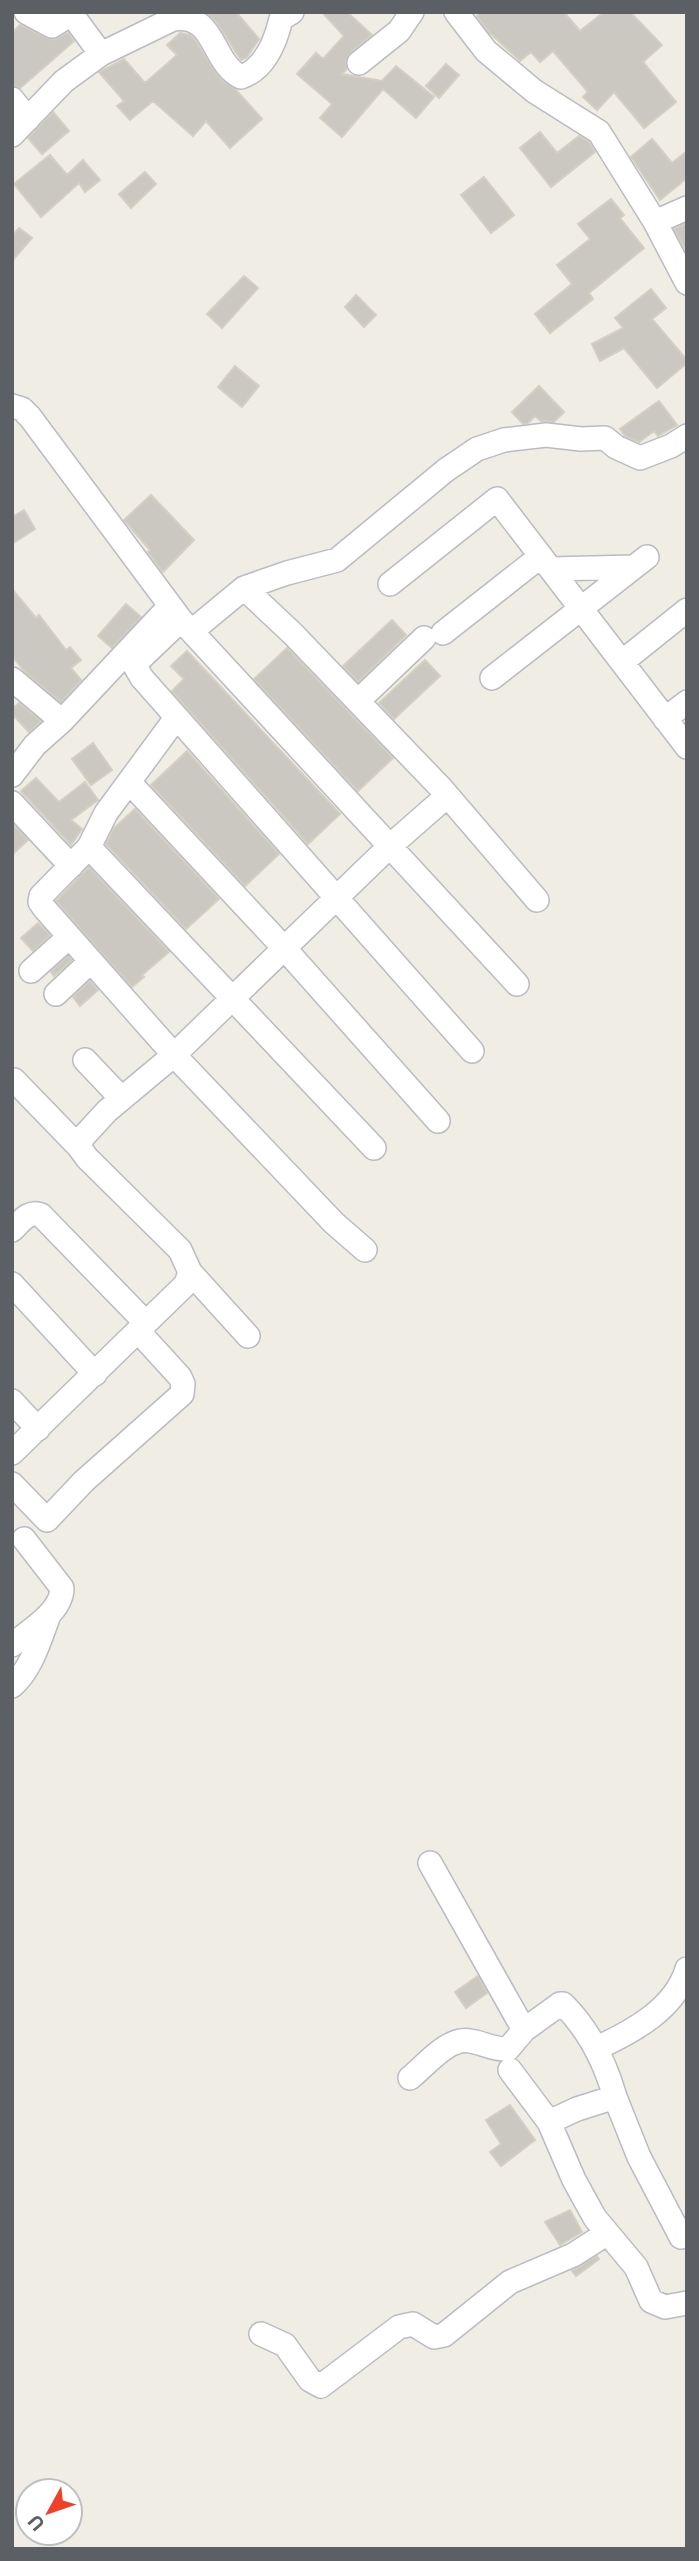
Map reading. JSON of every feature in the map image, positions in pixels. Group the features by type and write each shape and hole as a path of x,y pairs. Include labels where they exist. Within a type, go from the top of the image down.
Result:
{"street":[{"path":"26,12 52,26 68,16 74,16 101,54"},
{"path":"359,64 399,31 412,12"},
{"path":"456,12 486,51 534,90 599,132 655,222 687,283"},
{"path":"20,127 64,81 101,54 175,16 195,20 209,36 230,70 241,76 253,70 271,50 281,14"},
{"path":"12,99 20,127"},
{"path":"655,222 687,208"},
{"path":"12,406 22,409 30,417 181,619 517,984"},
{"path":"12,775 35,746 62,720 181,619 244,588 337,560 446,470 477,449 505,440 546,435 582,439 605,438 616,447 640,458 671,446 687,436"},
{"path":"390,584 497,499 687,747"},
{"path":"358,701 434,635 546,563 640,562 492,678"},
{"path":"244,588 358,701 447,796 537,900"},
{"path":"622,662 687,610"},
{"path":"181,619 135,666 176,718 472,1051"},
{"path":"12,679 62,720"},
{"path":"665,719 687,702"},
{"path":"176,718 106,813 89,847 41,895 40,902 174,1055 334,1223 365,1250"},
{"path":"129,782 285,949 438,1121"},
{"path":"79,1147 83,1137 121,1098 174,1055 390,846 447,796"},
{"path":"12,803 71,866"},
{"path":"89,847 374,1148"},
{"path":"31,971 69,937"},
{"path":"56,994 91,961"},
{"path":"85,1060 121,1098"},
{"path":"14,1080 87,1158 180,1250 190,1272 248,1336"},
{"path":"12,1230 27,1215 41,1215 142,1327 183,1384 181,1394 18,1544 62,1588 62,1598 49,1614 12,1645"},
{"path":"12,1453 186,1284 190,1272"},
{"path":"12,1284 95,1374"},
{"path":"12,1401 38,1429"},
{"path":"12,1484 47,1520"},
{"path":"15,1678 37,1647 49,1614"},
{"path":"430,1863 524,2030"},
{"path":"597,2048 631,2033 645,2021 678,1990 687,1969"},
{"path":"410,2078 450,2044 459,2040 508,2049 524,2030 559,2004 564,2004 597,2048 639,2157 681,2237"},
{"path":"510,2070 549,2122 574,2180 606,2234 636,2267 651,2301 665,2307 687,2303"},
{"path":"549,2122 577,2109 615,2097"},
{"path":"261,2334 285,2345 310,2380 321,2386 399,2327 413,2325 434,2337 444,2335 510,2283 562,2260 606,2234"}],"building":[{"path":"206,12 236,12 259,39 247,57 241,60 217,23"},
{"path":"322,12 347,12 372,35 350,53 346,59 347,69 342,74 382,81 396,66 434,97 416,118 383,89 342,137 320,118 332,104 297,74 316,53 323,59 344,36"},
{"path":"481,12 564,12 580,31 604,12 630,12 662,45 643,62 676,102 644,128 614,92 597,110 583,97 588,92 553,51 540,62 531,52 520,61 488,31 477,16"},
{"path":"20,25 52,40 68,33 74,41 20,88 12,85 12,33"},
{"path":"180,33 190,35 195,40 220,79 235,89 262,119 230,148 206,121 193,136 153,101 130,120 117,106 124,101 99,72 124,59 145,83 177,55 167,45"},
{"path":"446,64 459,75 439,98 426,86"},
{"path":"53,112 69,131 42,154 28,138"},
{"path":"540,132 557,153 579,136 589,142 595,152 551,187 520,148"},
{"path":"652,139 672,163 687,151 687,178 660,200 631,157"},
{"path":"50,155 67,175 83,160 100,180 85,192 79,183 41,217 14,184"},
{"path":"145,172 156,184 131,208 119,194"},
{"path":"484,177 514,215 491,233 461,195"},
{"path":"611,199 624,215 620,218 644,248 589,293 593,299 550,333 535,314 572,284 557,265 590,239 578,224"},
{"path":"687,223 687,252 674,229"},
{"path":"19,228 32,238 12,261 12,236"},
{"path":"244,276 258,288 222,328 207,314"},
{"path":"651,289 666,308 652,319 687,360 687,363 657,388 624,348 600,361 592,344 623,328 615,318"},
{"path":"356,295 376,315 364,327 345,307"},
{"path":"235,366 259,386 242,407 218,387"},
{"path":"539,386 564,412 554,422 541,421 535,416 523,424 512,412"},
{"path":"659,401 677,425 658,436 654,431 639,442 625,436 620,429"},
{"path":"151,495 194,540 163,572 148,552 150,550 124,520"},
{"path":"24,510 35,529 12,544 12,517"},
{"path":"12,589 36,618 39,615 66,650 70,647 81,660 71,668 81,680 61,702 25,672 12,656"},
{"path":"126,604 141,617 112,648 98,636"},
{"path":"392,620 406,635 358,682 343,666"},
{"path":"287,648 393,758 358,791 254,679"},
{"path":"187,651 340,814 308,844 172,691 184,679 171,666"},
{"path":"425,660 440,676 394,719 379,703"},
{"path":"19,703 41,721 29,732 12,714 12,709"},
{"path":"93,743 112,770 91,785 72,759"},
{"path":"187,751 279,854 245,886 151,785"},
{"path":"36,778 59,802 85,782 98,800 71,820 82,829 71,845 21,791"},
{"path":"135,809 219,899 186,929 106,844 114,828"},
{"path":"12,824 28,840 12,855"},
{"path":"89,867 169,952 132,987 56,901"},
{"path":"38,923 50,935 33,951 21,938"},
{"path":"68,956 72,960 54,976 51,972"},
{"path":"90,981 98,990 80,1006 73,997"},
{"path":"478,1976 487,1993 466,2008 455,1992"},
{"path":"510,2105 535,2140 501,2166 490,2152 501,2144 486,2120"},
{"path":"570,2210 582,2232 560,2245 545,2222"},
{"path":"597,2256 599,2259 576,2276 572,2271"}]}
